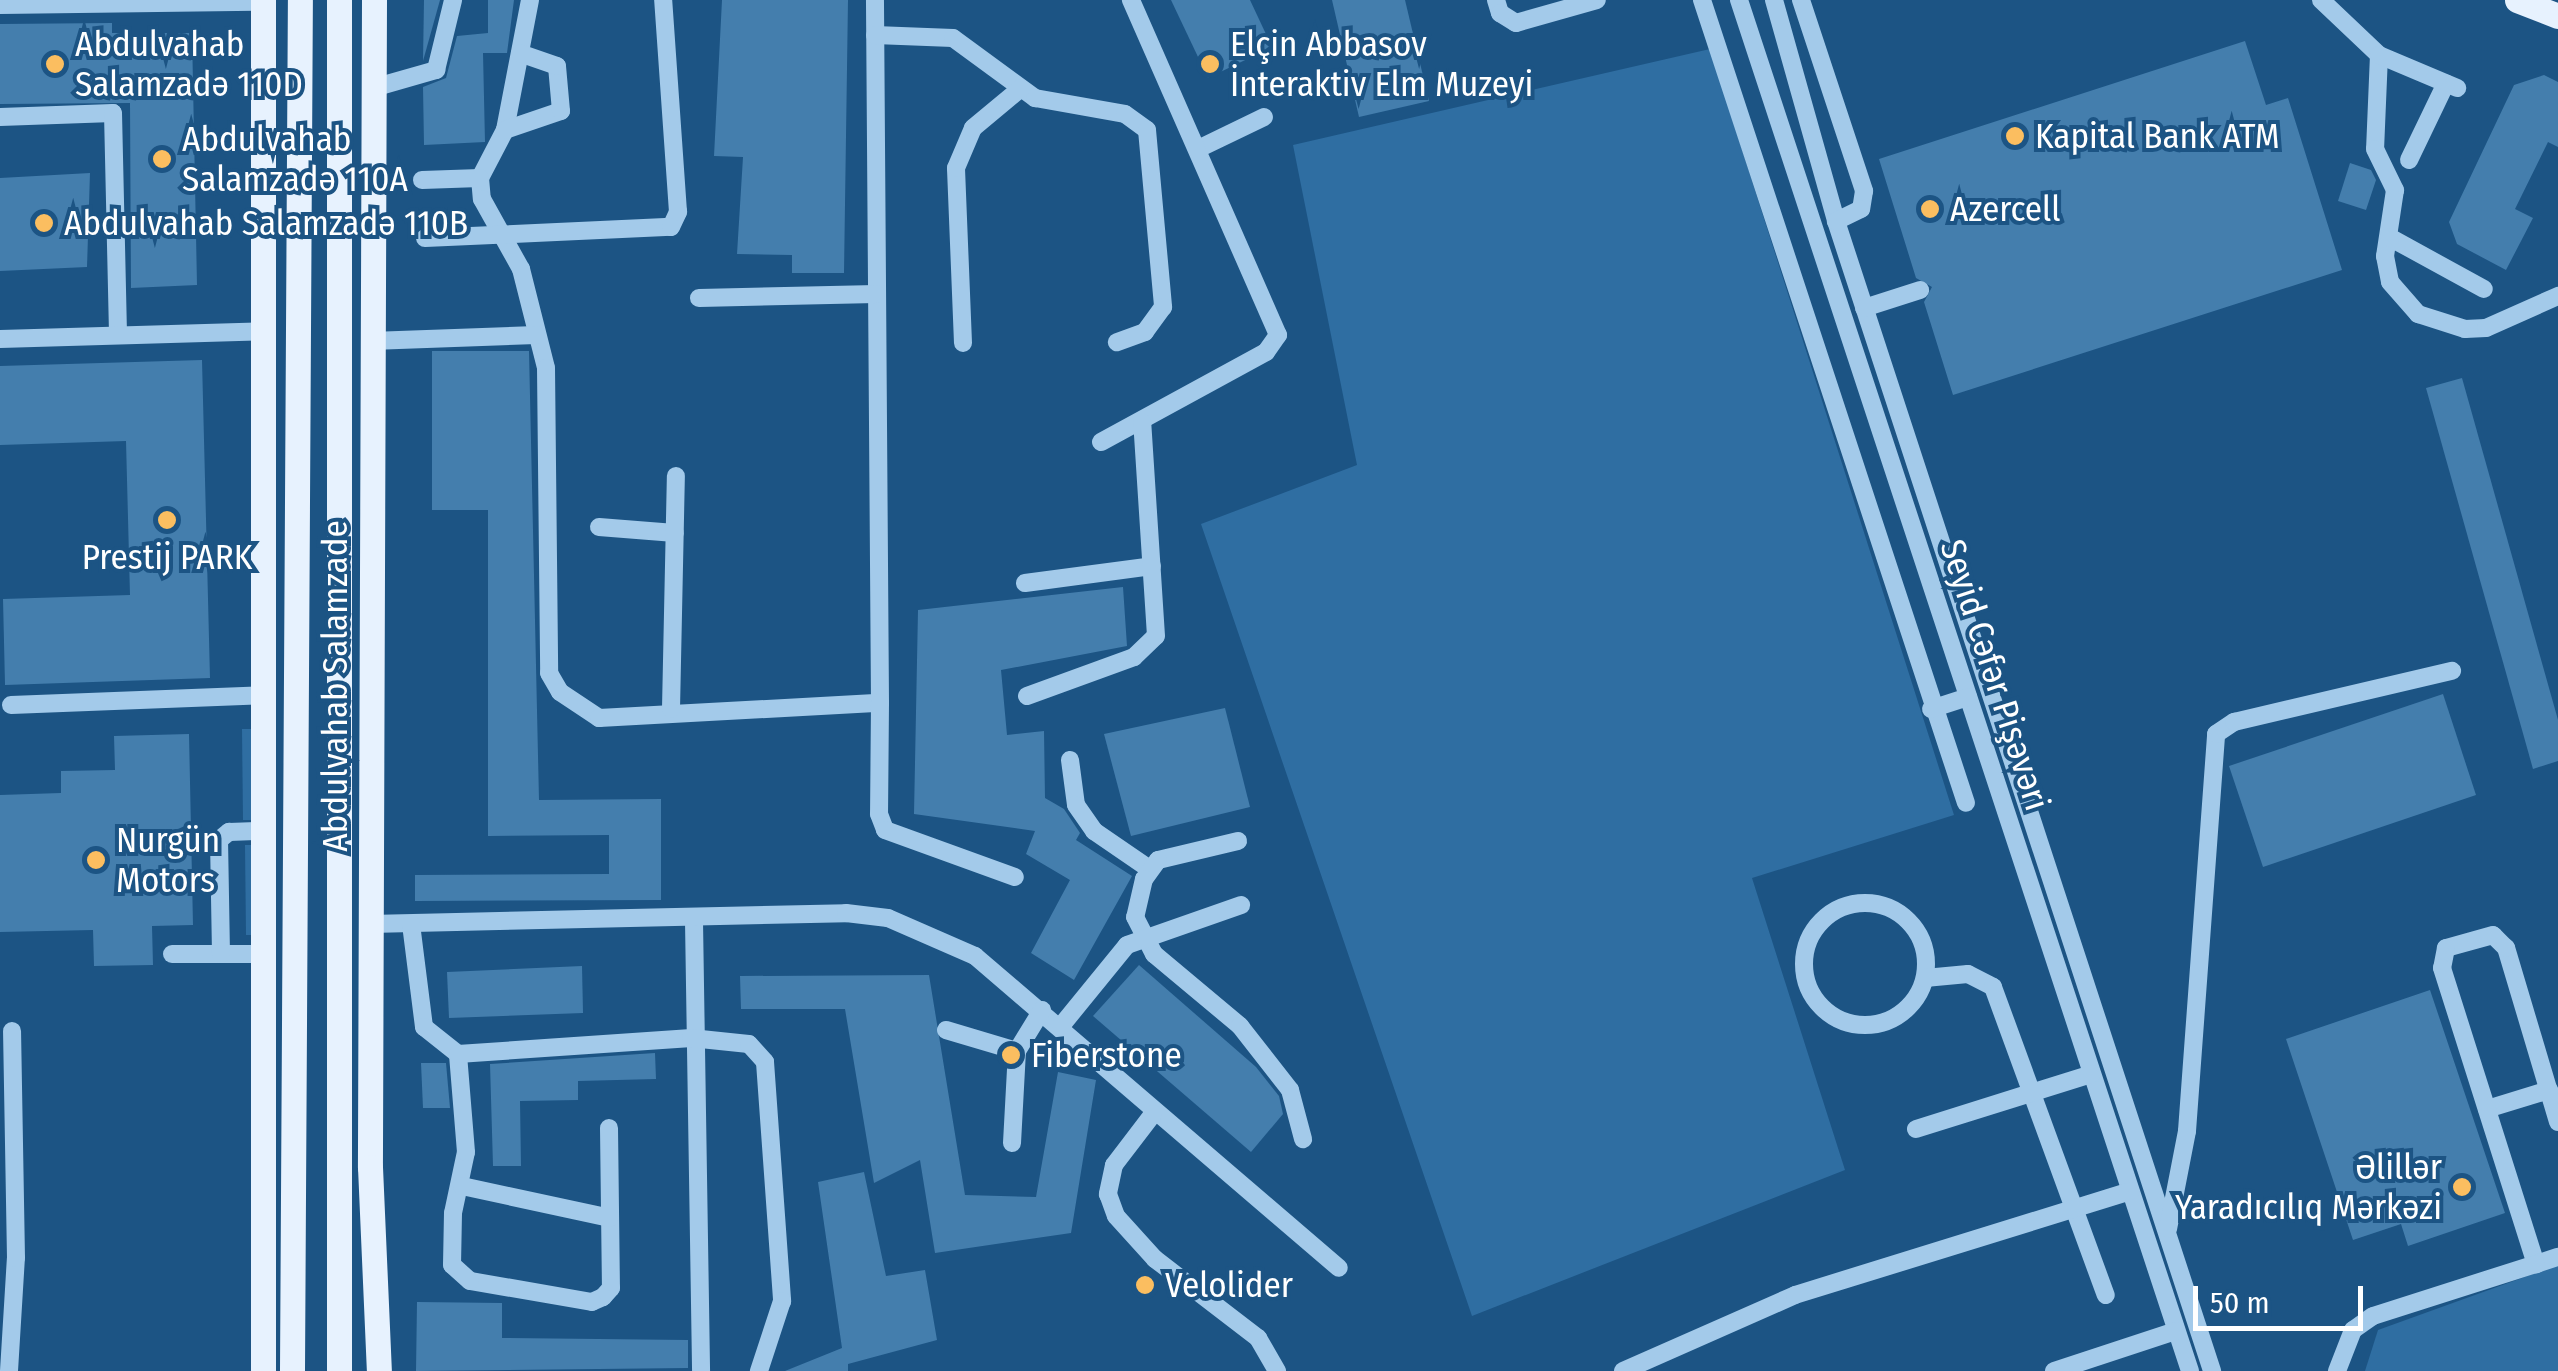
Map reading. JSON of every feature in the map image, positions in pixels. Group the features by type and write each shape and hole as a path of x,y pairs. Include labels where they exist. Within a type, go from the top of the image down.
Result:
{"main road":[{"name":"Abdulvahab Salamzade","path":"339,0 339,1371"},
{"name":"Abdulvahab Salamzade","path":"374,0 370,1025 379,1371"},
{"path":"2517,0 2558,16"},
{"name":"Abdulvahab Salamzade","path":"263,1 266,695 263,1371"},
{"name":"Abdulvahab Salamzade","path":"292,1371 300,1"},
{"path":"339,808 370,868"},
{"path":"265,868 294,815"},
{"path":"339,1090 370,1025"},
{"path":"264,1029 292,1090"}],"street":[{"path":"373,88 436,70 452,0"},
{"path":"530,0 505,130 480,178 482,198 497,233 521,269 546,368 549,674 560,692 599,718 672,709 880,703"},
{"path":"425,238 670,227 678,212 663,0"},
{"path":"875,0 879,814 885,830 1015,876"},
{"path":"1101,442 1266,352 1278,335 1200,148 1131,0"},
{"path":"1496,0 1500,13 1516,23 1587,1"},
{"path":"1702,0 1931,709 1966,803"},
{"name":"Seyid Cəfər Pişəvəri","path":"1738,0 2190,1371"},
{"name":"Seyid Cəfər Pişəvəri","path":"1774,0 1836,221 2212,1371"},
{"path":"1801,0 1864,191 1861,208 1836,221"},
{"path":"2322,0 2379,54 2452,86 2408,160"},
{"path":"0,5 263,1"},
{"path":"1754,44 1785,32"},
{"path":"875,36 953,38 1048,102 1125,114 1153,142 1163,307 1145,332 1117,342"},
{"path":"505,130 561,111 557,66 520,53"},
{"path":"2379,54 2375,149 2395,190 2389,237 2390,282 2418,314 2436,322 2486,328 2558,296"},
{"path":"962,342 956,168 973,128 1022,88"},
{"path":"0,117 113,113 118,334"},
{"path":"1200,148 1264,117"},
{"path":"422,180 480,178"},
{"path":"2389,237 2484,289"},
{"path":"1864,308 1920,290"},
{"path":"699,298 876,294"},
{"path":"0,339 264,331"},
{"path":"371,341 536,335"},
{"path":"1027,696 1142,651 1160,623 1142,422"},
{"path":"672,709 676,476"},
{"path":"599,528 675,533"},
{"path":"1025,583 1152,566"},
{"path":"2167,1234 2189,1113 2216,734 2234,722 2452,672"},
{"path":"11,705 266,695"},
{"path":"1931,709 1968,697"},
{"path":"1070,760 1076,805 1094,831 1148,868"},
{"path":"221,954 220,840 229,832 266,831"},
{"path":"1238,841 1158,860 1148,868 1136,918 1141,936 1240,1026 1297,1101 1303,1140"},
{"path":"1061,1026 1114,957 1141,936 1240,905"},
{"path":"1843,907 1886,907 1919,935 1924,978 1911,1004 1887,1021 1844,1021 1812,993 1806,950 1819,924 1843,907"},
{"path":"370,924 694,921 846,913 888,918 974,956 1061,1026 1153,1114 1339,1268"},
{"path":"694,921 691,1038 701,1371"},
{"path":"411,924 424,1027 458,1054 691,1038 749,1044 765,1062 782,1301 755,1370"},
{"path":"2536,1264 2442,968 2446,948 2493,934 2501,940 2558,1122"},
{"path":"172,954 265,954"},
{"path":"1924,978 1968,974 1993,987 2072,1212 2106,1295"},
{"path":"1012,1142 1017,1050 1042,1010"},
{"path":"946,1030 1017,1050"},
{"path":"8,1371 16,1258 5,1124 12,1032"},
{"path":"458,1054 462,1186 453,1213 452,1265 470,1281 592,1302 604,1298 610,1288 609,1128"},
{"path":"1916,1129 2092,1074"},
{"path":"2487,1109 2548,1090"},
{"path":"1153,1114 1114,1165 1108,1194 1116,1216 1154,1258 1258,1338 1278,1371"},
{"path":"462,1186 610,1218"},
{"path":"1623,1371 1796,1295 2130,1191"},
{"path":"2336,1371 2353,1330 2372,1316 2558,1257"},
{"path":"2054,1371 2176,1331"}],"shaded area":[{"path":"1710,49 1954,815 1752,878 1845,1170 1472,1316 1201,524 1357,465 1293,145"},
{"path":"242,729 251,729 252,820 243,820"},
{"path":"245,845 254,845 255,935 246,935"},
{"path":"2558,1265 2558,1371 2365,1371 2378,1330"}],"building":[{"path":"424,0 440,0 423,61"},
{"path":"488,0 514,0 507,53 483,53 485,142 424,145 423,87 446,78 457,36 488,33"},
{"path":"722,0 848,0 844,273 792,273 792,255 737,254 743,157 714,156"},
{"path":"1171,0 1250,0 1272,47 1208,78"},
{"path":"1332,0 1405,0 1429,101 1359,117"},
{"name":"Abdulvahab Salamzadə 110A","path":"112,23 112,33 192,33 197,285 131,288 130,103 0,104 0,24"},
{"path":"2245,41 2266,105 2288,98 2342,270 1953,395 1924,302 1932,287 1916,278 1879,159"},
{"path":"2544,75 2558,82 2558,147 2548,142 2515,209 2533,218 2506,270 2457,244 2449,222 2514,85"},
{"path":"2350,163 2371,170 2376,180 2366,210 2338,201"},
{"name":"Abdulvahab Salamzadə 110B","path":"90,173 87,267 0,271 0,178"},
{"path":"432,351 529,351 539,800 661,799 661,900 415,901 415,875 609,874 609,835 488,836 488,510 432,510"},
{"name":"Prestij PARK","path":"202,360 210,678 5,685 3,599 130,595 126,441 0,445 0,366"},
{"path":"2462,378 2558,720 2558,761 2533,769 2426,388"},
{"path":"1123,587 1127,646 1001,670 1007,735 1044,731 1045,798 1064,809 1080,833 1076,840 1132,876 1074,980 1031,953 1070,880 1026,854 1035,831 914,814 918,610"},
{"path":"2443,694 2476,795 2263,867 2229,766"},
{"path":"1225,708 1250,807 1131,836 1104,734"},
{"name":"Nurgün Motors","path":"189,734 193,925 152,926 153,965 94,966 93,930 0,932 0,795 61,793 61,771 115,770 114,736"},
{"path":"1139,965 1256,1067 1279,1096 1283,1114 1251,1152 1093,1016"},
{"path":"582,966 583,1013 449,1018 447,972"},
{"path":"929,975 965,1195 1036,1197 1058,1072 1096,1080 1071,1233 935,1253 920,1160 874,1183 845,1009 741,1009 740,976"},
{"path":"2430,990 2505,1213 2408,1246 2401,1224 2353,1240 2286,1039"},
{"path":"655,1053 656,1079 578,1081 578,1100 520,1101 521,1166 493,1166 490,1064"},
{"path":"421,1063 446,1063 450,1108 423,1108"},
{"path":"864,1172 886,1276 925,1270 937,1340 848,1364 848,1371 785,1371 842,1348 818,1182"},
{"path":"417,1302 502,1303 502,1338 688,1340 688,1368 416,1371"}],"place":[{"name":"Abdulvahab Salamzadə 110D","path":"55,64"},
{"name":"Elçin Abbasov İnteraktiv Elm Muzeyi","path":"1210,64"},
{"name":"Kapital Bank ATM","path":"2015,136"},
{"name":"Abdulvahab Salamzadə 110A","path":"162,159"},
{"name":"Azercell","path":"1930,209"},
{"name":"Abdulvahab Salamzadə 110B","path":"44,223"},
{"name":"Prestij PARK","path":"167,520"},
{"name":"Nurgün Motors","path":"96,860"},
{"name":"Fiberstone","path":"1011,1055"},
{"name":"Əlillər Yaradıcılıq Mərkəzi","path":"2462,1187"},
{"name":"Velolider","path":"1145,1285"}]}
